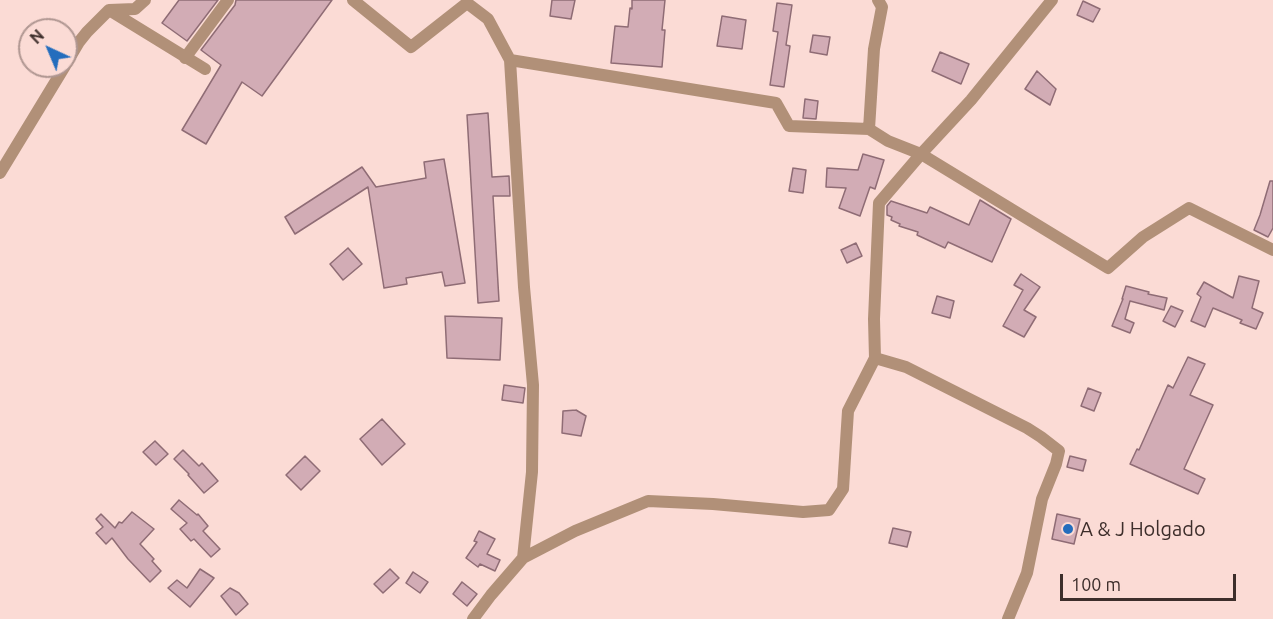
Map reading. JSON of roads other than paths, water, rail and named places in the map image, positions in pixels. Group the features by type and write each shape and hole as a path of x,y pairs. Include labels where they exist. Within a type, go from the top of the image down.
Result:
{"street":[{"path":"78,44 109,10 135,9 145,0"},
{"path":"185,58 228,0"},
{"path":"353,0 411,47 467,3 488,19 510,60 524,287 533,386 531,472 523,558"},
{"path":"869,129 874,49 882,7 878,0"},
{"path":"473,619 490,595 523,558 575,531 648,501 803,512 829,510 843,489 848,411 875,358 874,318 879,203 971,100 1052,0"},
{"path":"109,10 205,69"},
{"path":"510,60 776,103 789,126 869,129 888,141 921,154 1108,268 1143,237 1189,208 1273,250"},
{"path":"0,173 57,78"},
{"path":"875,358 906,368 1017,423 1041,436 1059,451 1042,500 1027,573 1008,619"}],"place":[{"name":"A & J Holgado","path":"1068,529"}]}
